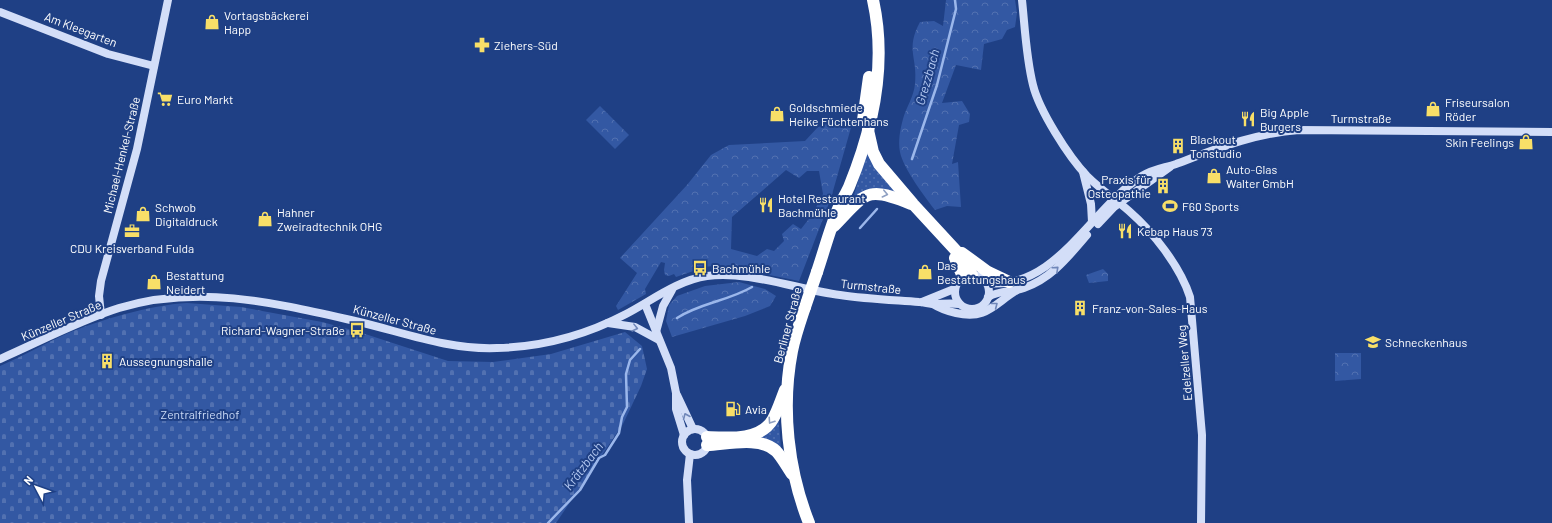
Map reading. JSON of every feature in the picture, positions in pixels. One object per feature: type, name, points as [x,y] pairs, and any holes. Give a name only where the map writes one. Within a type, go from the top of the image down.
[{"type":"highway","name":"Berliner Straße","points":[[809,523],[794,477],[788,430],[788,386],[792,350],[832,228],[865,110],[870,59],[865,0]]},
{"type":"highway","name":"Berliner Straße","points":[[838,208],[849,187],[868,130],[874,105],[878,41],[873,0]]},
{"type":"highway","points":[[868,130],[873,152],[879,164],[913,204],[961,256],[967,276]]},
{"type":"highway","points":[[832,228],[852,207],[868,195],[876,193],[886,194],[913,204]]},
{"type":"highway","points":[[949,244],[988,272],[1013,286]]},
{"type":"highway","points":[[707,441],[744,436],[762,431],[773,420],[788,386]]},
{"type":"highway","points":[[707,441],[754,443],[769,446],[777,452],[794,477]]},
{"type":"main road","name":"Michael-Henkel-Straße","points":[[100,315],[100,282],[137,148],[168,0]]},
{"type":"main road","points":[[1022,0],[1031,75],[1035,93],[1050,122],[1082,170],[1091,204],[1092,222]]},
{"type":"main road","name":"Am Kleegarten","points":[[0,12],[108,54],[154,66]]},
{"type":"main road","name":"Turmstraße","points":[[987,283],[1013,286],[1041,280],[1057,269],[1107,214],[1128,185],[1147,173],[1174,165],[1233,143],[1281,131],[1370,130],[1552,132]]},
{"type":"main road","name":"Edelzeller Weg","points":[[1082,170],[1134,216],[1176,264],[1190,296],[1202,435],[1201,523]]},
{"type":"main road","name":"Turmstraße","points":[[988,297],[1013,286],[1047,266],[1116,201]]},
{"type":"main road","name":"Künzeller Straße","points":[[0,359],[119,308],[165,298],[196,295],[222,296],[327,315],[446,345],[481,348],[511,347],[555,340],[607,323],[694,279],[718,275],[741,276],[782,284]]},
{"type":"main road","points":[[967,276],[978,276],[987,283],[988,297],[985,304],[976,309],[965,308],[959,304],[955,298],[954,289],[956,284],[967,276]]},
{"type":"main road","name":"Turmstraße","points":[[782,284],[841,296],[933,304],[959,304]]},
{"type":"main road","points":[[933,304],[941,309],[973,316],[984,313],[1013,286]]},
{"type":"main road","points":[[658,336],[663,306],[672,289]]},
{"type":"main road","points":[[922,302],[954,289]]},
{"type":"main road","points":[[645,304],[671,368],[676,393],[676,409],[684,435],[682,445],[690,454],[703,453],[707,441],[701,430],[693,429],[684,435]]},
{"type":"main road","points":[[607,323],[635,327],[658,336]]},
{"type":"main road","points":[[676,393],[693,429]]},
{"type":"main road","points":[[689,523],[687,480],[690,454]]},
{"type":"green space","points":[[946,0],[1015,0],[1017,13],[1015,27],[1007,30],[1002,39],[984,44],[981,70],[956,65],[942,103],[962,101],[970,114],[969,122],[959,125],[952,164],[958,162],[961,207],[947,206],[935,210],[905,166],[899,148],[899,140],[903,119],[915,84],[913,40],[920,22],[934,21],[943,26]]},
{"type":"green space","points":[[600,106],[629,135],[615,149],[586,120]]},
{"type":"green space","points":[[830,123],[852,124],[831,198],[799,281],[719,265],[705,267],[676,277],[674,274],[669,276],[665,275],[665,263],[661,262],[645,289],[646,294],[618,310],[616,306],[637,273],[620,258],[687,185],[711,155],[729,145],[805,141],[818,127]],"holes":[[[786,170],[799,178],[807,171],[819,171],[823,194],[812,215],[801,229],[793,224],[782,234],[784,241],[774,251],[767,249],[757,256],[731,249],[732,217]]]},
{"type":"green space","points":[[867,150],[897,193],[876,188],[866,190],[856,196],[854,195]]},
{"type":"green space","points":[[1103,269],[1108,274],[1108,281],[1089,283],[1086,275]]},
{"type":"green space","points":[[739,282],[765,289],[776,296],[770,306],[745,316],[672,337],[666,321],[669,305],[677,296],[705,286]]},
{"type":"green space","name":"Zentralfriedhof","points":[[187,303],[241,307],[322,322],[356,331],[448,361],[493,362],[551,354],[625,332],[642,346],[647,369],[641,386],[623,424],[556,523],[0,523],[0,366],[66,334],[94,324],[141,310]]},
{"type":"green space","points":[[1335,353],[1361,353],[1361,379],[1335,381]]},
{"type":"green space","points":[[777,422],[779,422],[781,448],[759,438]]},
{"type":"waterway","name":"Grezzbach","points":[[912,159],[937,85],[956,9],[955,0]]},
{"type":"waterway","name":"Krätzbach","points":[[860,228],[877,209]]},
{"type":"waterway","name":"Krätzbach","points":[[677,318],[695,309],[733,296],[752,287]]},
{"type":"waterway","name":"Krätzbach","points":[[548,523],[580,490],[599,458],[605,455],[619,433],[622,417],[627,407],[626,374],[630,360],[640,349]]},
{"type":"place","name":"Vortagsbäckerei Happ","points":[[212,22]]},
{"type":"place","name":"Ziehers-Süd","points":[[482,45]]},
{"type":"place","name":"Euro Markt","points":[[165,99]]},
{"type":"place","name":"Friseursalon Röder","points":[[1433,109]]},
{"type":"place","name":"Goldschmiede Heike Füchtenhans","points":[[777,114]]},
{"type":"place","name":"Big Apple Burgers","points":[[1248,119]]},
{"type":"place","name":"Skin Feelings","points":[[1526,142]]},
{"type":"place","name":"Blackout Tonstudio","points":[[1178,146]]},
{"type":"place","name":"Auto-Glas Walter GmbH","points":[[1214,176]]},
{"type":"place","name":"Praxis für Osteopathie","points":[[1163,186]]},
{"type":"place","name":"Hotel Restaurant Bachmühle","points":[[766,205]]},
{"type":"place","name":"F60 Sports","points":[[1170,206]]},
{"type":"place","name":"Schwob Digitaldruck","points":[[143,214]]},
{"type":"place","name":"Hahner Zweiradtechnik OHG","points":[[265,219]]},
{"type":"place","name":"CDU Kreisverband Fulda","points":[[132,231]]},
{"type":"place","name":"Kebap Haus 73","points":[[1125,231]]},
{"type":"place","name":"Bachmühle","points":[[700,268]]},
{"type":"place","name":"Das Bestattungshaus","points":[[925,272]]},
{"type":"place","name":"Bestattung Neidert","points":[[154,282]]},
{"type":"place","name":"Franz-von-Sales-Haus","points":[[1080,308]]},
{"type":"place","name":"Richard-Wagner-Straße","points":[[357,330]]},
{"type":"place","name":"Schneckenhaus","points":[[1373,342]]},
{"type":"place","name":"Aussegnungshalle","points":[[107,361]]},
{"type":"place","name":"Avia","points":[[733,409]]}]
